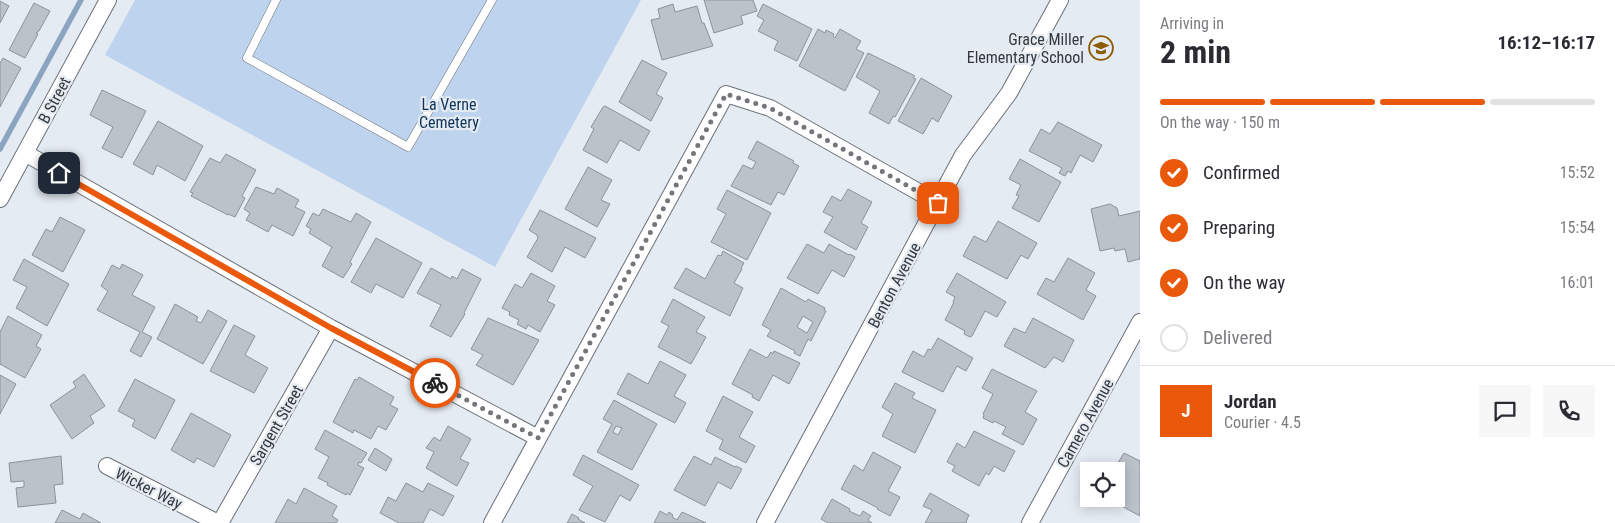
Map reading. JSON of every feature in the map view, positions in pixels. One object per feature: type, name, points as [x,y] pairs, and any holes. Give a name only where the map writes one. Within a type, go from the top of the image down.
[{"type":"street","name":"B Street","points":[[0,199],[108,0]]},
{"type":"street","name":"Benton Avenue","points":[[765,523],[963,154],[1009,93],[1060,0]]},
{"type":"street","points":[[492,523],[726,94],[770,108],[938,203]]},
{"type":"street","points":[[25,153],[331,328],[538,438]]},
{"type":"street","name":"Camero Avenue","points":[[1030,523],[1140,322]]},
{"type":"street","name":"Sargent Street","points":[[219,523],[331,328]]},
{"type":"street","name":"Wicker Way","points":[[107,466],[219,523]]},
{"type":"lane","points":[[276,0],[247,58],[408,148],[492,0]]},
{"type":"green space","name":"La Verne Cemetery","points":[[135,0],[641,0],[495,267],[105,55]]},
{"type":"building","points":[[704,0],[753,0],[757,11],[741,16],[743,24],[714,33]]},
{"type":"building","points":[[0,1],[9,6],[0,23]]},
{"type":"building","points":[[34,3],[50,11],[36,33],[38,34],[25,58],[9,50]]},
{"type":"building","points":[[673,4],[675,12],[697,6],[702,23],[704,23],[713,46],[662,60],[651,20],[660,18],[658,9]]},
{"type":"building","points":[[763,4],[812,29],[797,61],[774,50],[778,41],[758,31],[764,20],[757,16]]},
{"type":"building","points":[[818,29],[825,33],[826,30],[834,34],[835,38],[840,29],[861,41],[856,49],[864,53],[845,91],[799,66]]},
{"type":"building","points":[[868,53],[915,76],[913,78],[916,79],[895,117],[893,116],[889,124],[869,113],[880,91],[856,77]]},
{"type":"building","points":[[3,58],[21,68],[0,107],[0,63]]},
{"type":"building","points":[[642,60],[667,73],[656,94],[663,98],[651,121],[619,102]]},
{"type":"building","points":[[921,78],[952,96],[938,122],[932,118],[923,134],[898,121]]},
{"type":"building","points":[[102,90],[146,111],[122,158],[102,148],[113,127],[90,115]]},
{"type":"building","points":[[605,106],[650,131],[639,151],[620,140],[607,163],[583,150],[594,129],[591,127]]},
{"type":"building","points":[[158,121],[203,146],[185,181],[157,165],[153,175],[133,164]]},
{"type":"building","points":[[1058,122],[1102,145],[1093,162],[1080,155],[1071,173],[1068,171],[1065,176],[1059,173],[1062,168],[1029,151],[1041,129],[1050,134]]},
{"type":"building","points":[[757,141],[794,161],[793,163],[799,166],[784,195],[778,192],[771,205],[731,186],[743,165],[752,169],[756,162],[748,158]]},
{"type":"building","points":[[226,154],[256,170],[242,196],[245,198],[235,217],[191,196],[193,193],[190,192],[210,158],[220,163]]},
{"type":"building","points":[[1020,159],[1061,182],[1039,222],[1012,208],[1019,196],[1016,195],[1021,185],[1009,179]]},
{"type":"building","points":[[588,167],[612,180],[601,200],[610,204],[597,227],[565,209]]},
{"type":"building","points":[[256,187],[274,194],[277,188],[299,200],[295,207],[305,212],[293,236],[272,225],[268,232],[246,220],[250,213],[244,209]]},
{"type":"building","points":[[848,189],[872,202],[861,223],[868,227],[856,250],[824,232],[833,217],[823,212],[832,196],[841,201]]},
{"type":"building","points":[[727,190],[771,213],[747,260],[711,242],[726,214],[717,209]]},
{"type":"building","points":[[1110,204],[1117,208],[1119,216],[1140,211],[1140,259],[1128,262],[1125,249],[1115,251],[1114,248],[1100,251],[1091,209]]},
{"type":"building","points":[[323,209],[351,222],[356,213],[371,222],[350,262],[352,264],[343,278],[322,266],[332,247],[309,233],[311,229],[306,226],[313,213],[319,216]]},
{"type":"building","points":[[540,210],[596,238],[585,258],[565,247],[552,272],[527,257],[538,238],[537,235],[529,230]]},
{"type":"building","points":[[60,217],[85,230],[63,272],[32,255],[46,229],[52,232]]},
{"type":"building","points":[[998,221],[1037,243],[1028,259],[1021,255],[1007,279],[963,256],[974,236],[986,242]]},
{"type":"building","points":[[376,238],[422,263],[403,298],[376,284],[371,293],[351,282]]},
{"type":"building","points":[[807,244],[824,253],[829,244],[855,257],[844,277],[832,270],[818,294],[787,278]]},
{"type":"building","points":[[723,251],[744,263],[734,283],[743,288],[730,316],[674,288],[686,268],[705,279],[718,255],[721,256]]},
{"type":"building","points":[[1068,258],[1095,273],[1086,290],[1096,296],[1083,320],[1037,294],[1046,278],[1054,282]]},
{"type":"building","points":[[24,259],[69,284],[47,326],[16,308],[27,287],[13,280]]},
{"type":"building","points":[[122,264],[143,275],[132,295],[155,307],[142,332],[152,337],[141,357],[130,351],[140,332],[97,310],[108,291],[101,286],[112,265],[120,269]]},
{"type":"building","points":[[431,268],[451,279],[452,276],[457,279],[462,269],[481,279],[465,314],[451,337],[430,326],[441,305],[417,293]]},
{"type":"building","points":[[531,273],[555,286],[547,301],[555,305],[540,332],[528,325],[526,329],[517,324],[519,320],[509,315],[510,312],[502,308],[515,284],[522,288]]},
{"type":"building","points":[[957,273],[1006,302],[997,317],[985,311],[970,337],[964,334],[965,331],[945,320],[955,297],[946,292]]},
{"type":"building","points":[[781,288],[806,302],[808,299],[825,308],[824,310],[826,311],[811,341],[808,339],[800,356],[794,353],[795,351],[767,336],[771,330],[762,325]],"holes":[[[803,316],[813,322],[807,333],[797,327]]]},
{"type":"building","points":[[673,299],[705,317],[696,332],[706,337],[691,364],[658,347],[669,326],[661,322]]},
{"type":"building","points":[[175,304],[198,317],[196,321],[201,323],[208,310],[227,321],[203,364],[157,339]]},
{"type":"building","points":[[8,316],[42,335],[36,346],[41,349],[25,378],[0,364],[0,332]]},
{"type":"building","points":[[488,318],[539,340],[513,385],[476,365],[483,355],[471,349]]},
{"type":"building","points":[[1033,318],[1074,340],[1063,362],[1054,357],[1045,368],[1004,346],[1014,328],[1025,333]]},
{"type":"building","points":[[234,325],[255,336],[245,355],[268,368],[254,393],[210,371]]},
{"type":"building","points":[[938,338],[973,358],[966,371],[957,366],[943,392],[902,372],[913,351],[924,357],[928,349],[931,350]]},
{"type":"building","points":[[750,349],[767,358],[774,351],[800,363],[789,384],[773,375],[759,401],[752,397],[753,395],[732,384]]},
{"type":"building","points":[[660,361],[686,375],[674,396],[686,403],[675,423],[617,394],[628,373],[648,384]]},
{"type":"building","points":[[992,369],[1037,391],[1025,412],[1037,419],[1023,445],[1002,434],[1006,427],[983,418],[983,414],[993,394],[982,388]]},
{"type":"building","points":[[84,374],[105,406],[90,416],[94,423],[72,439],[50,405],[76,387],[73,382]]},
{"type":"building","points":[[0,375],[16,384],[0,414]]},
{"type":"building","points":[[359,377],[394,397],[390,405],[398,409],[386,430],[378,426],[371,439],[354,430],[353,433],[333,422],[355,379],[357,380]]},
{"type":"building","points":[[135,379],[175,400],[155,439],[132,426],[135,420],[118,411]]},
{"type":"building","points":[[895,383],[915,393],[912,398],[936,410],[915,453],[882,436],[893,414],[882,407]]},
{"type":"building","points":[[723,396],[753,412],[739,437],[755,446],[746,463],[719,449],[723,440],[706,431]]},
{"type":"building","points":[[614,400],[657,424],[632,470],[597,452],[612,424],[603,419]],"holes":[[[616,426],[622,428],[618,435],[613,432]]]},
{"type":"building","points":[[191,413],[231,435],[214,467],[197,458],[194,463],[171,450]]},
{"type":"building","points":[[448,426],[471,439],[460,459],[469,463],[457,486],[426,468],[434,452],[426,448],[434,437],[440,441]]},
{"type":"building","points":[[325,430],[367,453],[361,463],[359,462],[358,465],[364,468],[350,495],[347,493],[346,495],[327,485],[328,483],[318,478],[329,457],[315,449]]},
{"type":"building","points":[[974,431],[1015,451],[1004,472],[994,466],[989,475],[986,473],[979,486],[952,471],[955,466],[947,462],[957,443],[965,448]]},
{"type":"building","points":[[375,448],[392,459],[386,471],[368,460]]},
{"type":"building","points":[[873,452],[901,467],[888,491],[900,497],[890,516],[841,489],[854,465],[863,471]]},
{"type":"building","points":[[1124,453],[1140,461],[1140,516],[1123,507],[1125,507],[1125,462],[1118,462]]},
{"type":"building","points":[[583,455],[639,485],[630,501],[620,495],[605,522],[579,510],[593,486],[573,475]]},
{"type":"building","points":[[61,456],[63,484],[54,485],[56,503],[18,507],[16,488],[24,487],[24,481],[11,482],[9,463]]},
{"type":"building","points":[[694,456],[711,465],[715,457],[742,469],[731,489],[718,482],[705,506],[674,490]]},
{"type":"building","points":[[406,483],[423,492],[428,483],[454,496],[443,516],[430,509],[423,523],[399,523],[380,513],[388,497],[396,501]]},
{"type":"building","points":[[304,488],[337,506],[332,516],[338,520],[336,523],[275,523],[288,499],[296,504]]},
{"type":"building","points":[[930,493],[969,515],[967,523],[925,523],[932,510],[923,506]]},
{"type":"building","points":[[832,499],[860,516],[863,511],[871,516],[868,520],[872,523],[828,523],[821,519]]},
{"type":"building","points":[[62,510],[80,519],[83,513],[101,523],[55,523]]},
{"type":"building","points":[[660,511],[667,515],[669,512],[677,520],[682,512],[706,523],[654,523]]},
{"type":"building","points":[[572,514],[578,519],[585,523],[567,523]]},
{"type":"waterway","points":[[0,149],[81,0]]},
{"type":"way so far","points":[[435,383],[538,438],[726,94],[770,108],[938,203]]},
{"type":"place","name":"Grace Miller Elementary School","points":[[1101,48]]},
{"type":"route","points":[[59,173],[331,328],[435,383]]}]
